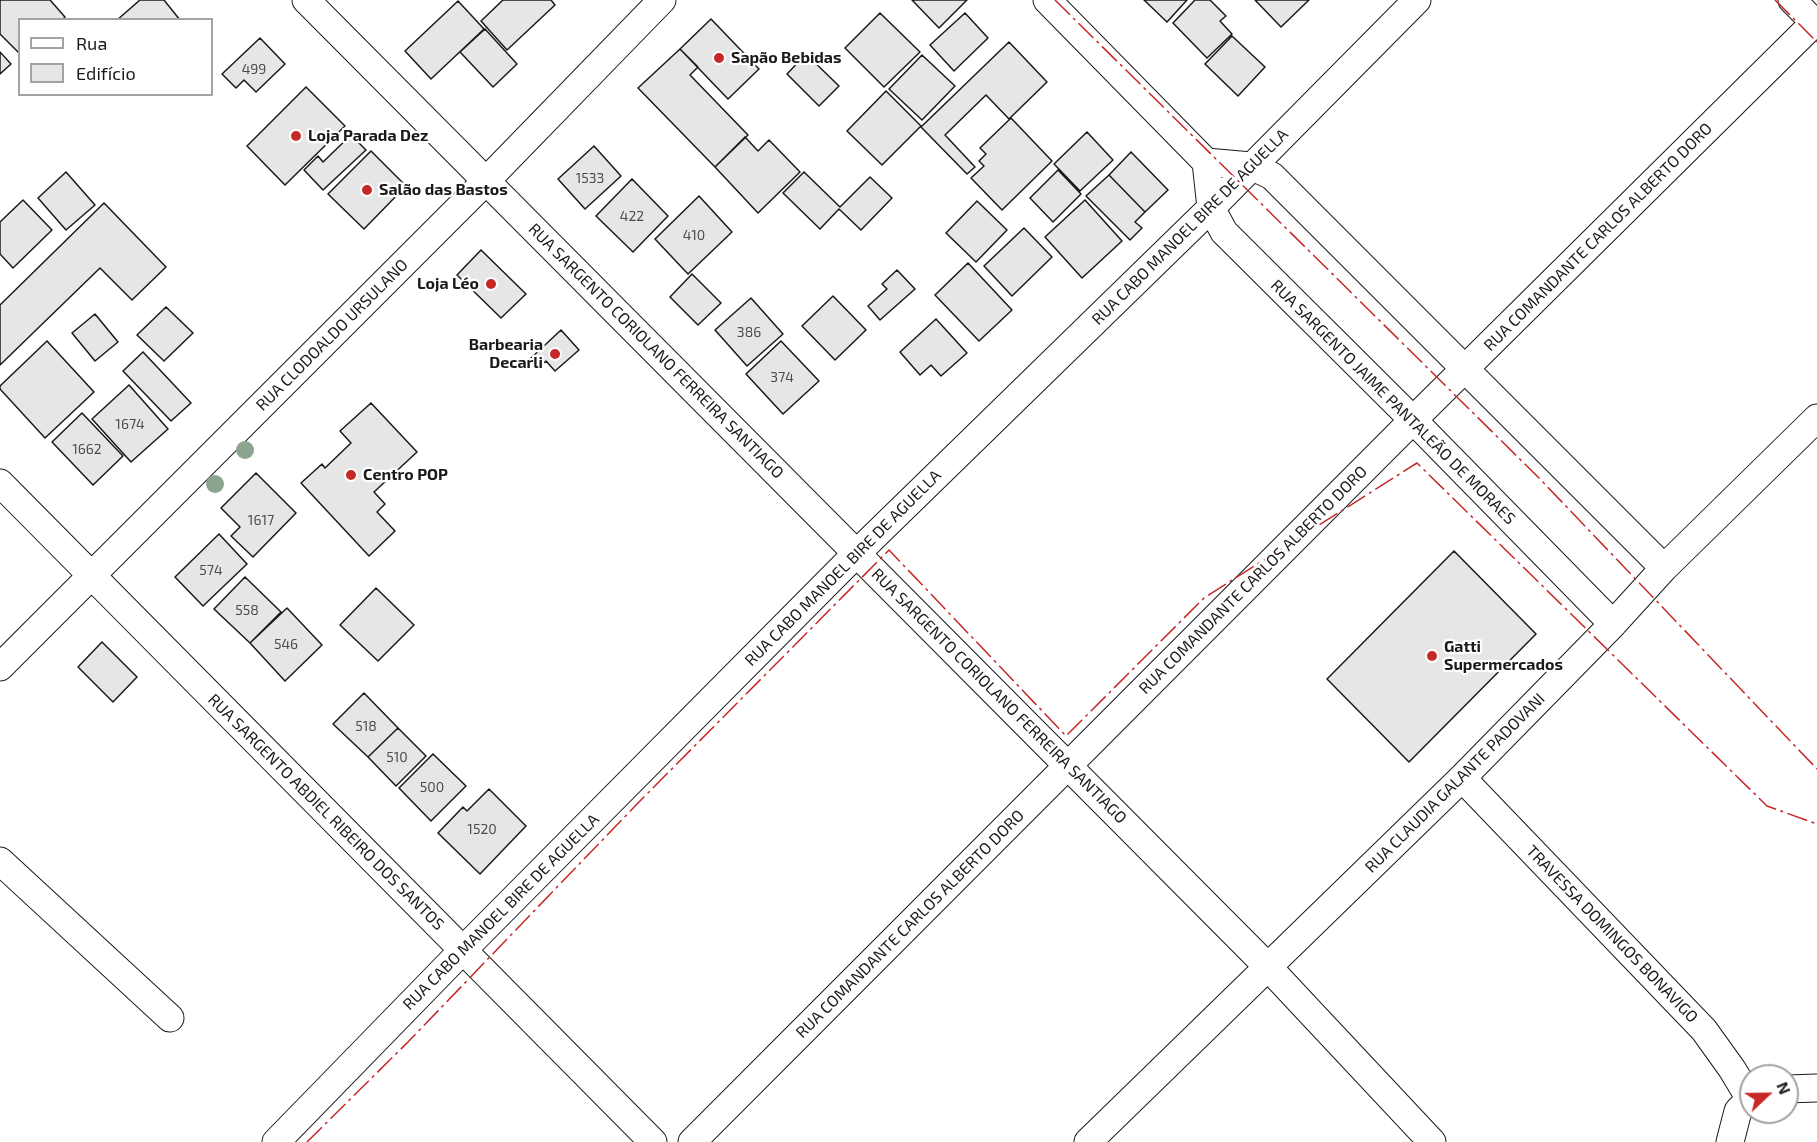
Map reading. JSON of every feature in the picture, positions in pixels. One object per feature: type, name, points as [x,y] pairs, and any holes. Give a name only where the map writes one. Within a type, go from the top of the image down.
[{"type":"street","name":"RUA SARGENTO CORIOLANO FERREIRA SANTIAGO","points":[[306,0],[1268,967],[1432,1142]]},
{"type":"street","name":"RUA CLODOALDO URSULANO","points":[[0,667],[486,181],[662,0]]},
{"type":"street","points":[[1047,0],[1206,162],[1251,166],[1272,176],[1464,370],[1665,567]]},
{"type":"street","name":"RUA CABO MANOEL BIRE DE AGUELLA","points":[[276,1142],[463,950],[857,554],[1211,208],[1417,0]]},
{"type":"street","points":[[1792,0],[1816,23]]},
{"type":"street","name":"RUA COMANDANTE CARLOS ALBERTO DORO","points":[[692,1142],[1413,420],[1816,23]]},
{"type":"street","name":"RUA SARGENTO JAIME PANTALEÃO DE MORAES","points":[[1206,162],[1211,208],[1224,232],[1613,624]]},
{"type":"street","name":"RUA CLAUDIA GALANTE PADOVANI","points":[[1088,1142],[1462,778],[1613,624],[1665,567],[1817,418]]},
{"type":"street","name":"RUA SARGENTO ABDIEL RIBEIRO DOS SANTOS","points":[[0,483],[653,1142]]},
{"type":"street","name":"TRAVESSA DOMINGOS BONAVIGO","points":[[1462,778],[1704,1030],[1739,1081]]},
{"type":"street","points":[[0,861],[170,1018]]},
{"type":"street","points":[[1799,1089],[1817,1088]]},
{"type":"street","points":[[1730,1142],[1739,1110]]},
{"type":"building","points":[[0,0],[50,0],[65,17],[18,18],[18,52],[0,34]]},
{"type":"building","points":[[140,0],[164,0],[178,18],[119,18]]},
{"type":"building","points":[[503,0],[551,0],[555,5],[507,50],[481,21]]},
{"type":"building","points":[[912,0],[967,0],[939,28]]},
{"type":"building","points":[[1144,0],[1187,0],[1167,22]]},
{"type":"building","points":[[1195,0],[1210,0],[1226,16],[1220,21],[1232,34],[1207,58],[1173,23]]},
{"type":"building","points":[[1255,0],[1309,0],[1281,27]]},
{"type":"building","points":[[458,1],[484,29],[431,79],[405,51]]},
{"type":"building","points":[[880,13],[920,52],[884,87],[845,48]]},
{"type":"building","points":[[965,13],[988,38],[954,71],[930,45]]},
{"type":"building","name":"Sapão Bebidas","points":[[711,19],[759,69],[728,99],[680,49]]},
{"type":"building","points":[[485,29],[517,64],[493,87],[460,52]]},
{"type":"building","points":[[1232,36],[1265,67],[1238,96],[1205,64]]},
{"type":"building","points":[[260,38],[285,64],[256,92],[244,80],[236,88],[222,74]]},
{"type":"building","points":[[1009,42],[1047,82],[1009,119],[986,95],[945,135],[975,167],[967,174],[921,127]]},
{"type":"building","points":[[680,49],[698,67],[690,75],[748,135],[715,167],[638,88]]},
{"type":"building","points":[[0,52],[11,64],[0,74]]},
{"type":"building","points":[[806,54],[839,86],[819,106],[787,74]]},
{"type":"building","points":[[922,55],[955,86],[922,120],[889,89]]},
{"type":"building","name":"Loja Parada Dez","points":[[306,87],[345,126],[285,185],[247,146]]},
{"type":"building","points":[[886,91],[921,126],[882,165],[847,131]]},
{"type":"building","points":[[1011,118],[1052,161],[1002,210],[971,178],[984,166],[979,161],[986,154],[980,148]]},
{"type":"building","points":[[1087,132],[1113,160],[1080,191],[1054,164]]},
{"type":"building","points":[[351,135],[366,150],[323,190],[304,170],[318,156],[323,162]]},
{"type":"building","points":[[745,137],[758,151],[769,140],[800,172],[758,213],[715,167]]},
{"type":"building","points":[[594,146],[621,176],[585,209],[558,179]]},
{"type":"building","name":"Salão das Bastos","points":[[371,151],[406,186],[364,229],[328,194]]},
{"type":"building","points":[[1131,152],[1168,190],[1145,212],[1109,175]]},
{"type":"building","points":[[1058,170],[1081,194],[1053,222],[1030,198]]},
{"type":"building","points":[[66,172],[95,205],[66,230],[38,198]]},
{"type":"building","points":[[804,172],[840,207],[870,177],[892,198],[861,230],[839,209],[820,229],[783,193]]},
{"type":"building","points":[[1109,175],[1145,212],[1135,222],[1142,228],[1130,240],[1086,196]]},
{"type":"building","points":[[632,179],[668,216],[633,252],[596,216]]},
{"type":"building","points":[[699,196],[732,232],[688,274],[655,239]]},
{"type":"building","points":[[23,200],[52,230],[13,268],[0,254],[0,222]]},
{"type":"building","points":[[1085,200],[1122,241],[1082,278],[1045,237]]},
{"type":"building","points":[[977,201],[1007,230],[976,262],[946,233]]},
{"type":"building","points":[[104,203],[166,267],[132,300],[100,268],[0,365],[0,305]]},
{"type":"building","points":[[1024,228],[1052,257],[1012,296],[984,266]]},
{"type":"building","name":"Loja Léo","points":[[481,250],[526,294],[501,318],[457,275]]},
{"type":"building","points":[[968,263],[1012,310],[979,341],[935,295]]},
{"type":"building","points":[[897,270],[915,289],[880,320],[868,306],[887,289],[882,284]]},
{"type":"building","points":[[692,274],[721,303],[698,325],[670,297]]},
{"type":"building","points":[[833,296],[866,330],[835,360],[802,326]]},
{"type":"building","points":[[751,298],[783,334],[747,366],[715,330]]},
{"type":"building","points":[[166,307],[193,333],[164,361],[137,335]]},
{"type":"building","points":[[95,314],[118,342],[95,361],[72,333]]},
{"type":"building","points":[[936,319],[967,353],[941,376],[931,365],[920,375],[900,352]]},
{"type":"building","name":"Barbearia Decarli","points":[[561,330],[579,350],[555,371],[546,361],[539,367],[531,358]]},
{"type":"building","points":[[47,341],[94,392],[45,438],[0,389],[0,386]]},
{"type":"building","points":[[781,341],[819,381],[783,414],[746,374]]},
{"type":"building","points":[[143,352],[191,403],[171,421],[123,371]]},
{"type":"building","points":[[129,385],[168,429],[131,462],[92,419]]},
{"type":"building","name":"Centro POP","points":[[371,403],[417,452],[374,492],[385,504],[377,512],[395,531],[369,556],[301,483],[322,464],[325,468],[351,443],[340,431]]},
{"type":"building","points":[[82,413],[123,456],[93,485],[52,442]]},
{"type":"building","points":[[256,473],[296,513],[253,557],[231,536],[240,527],[221,508]]},
{"type":"building","points":[[219,534],[247,564],[203,606],[175,577]]},
{"type":"building","name":"Gatti Supermercados","points":[[1454,551],[1536,634],[1409,762],[1327,679]]},
{"type":"building","points":[[245,577],[281,612],[250,643],[214,609]]},
{"type":"building","points":[[376,588],[414,625],[378,661],[340,625]]},
{"type":"building","points":[[287,608],[322,645],[285,681],[250,643]]},
{"type":"building","points":[[102,642],[137,677],[113,702],[78,667]]},
{"type":"building","points":[[364,693],[398,728],[368,757],[333,724]]},
{"type":"building","points":[[398,728],[426,756],[396,786],[368,757]]},
{"type":"building","points":[[433,754],[466,786],[431,821],[399,788]]},
{"type":"building","points":[[489,789],[526,826],[480,874],[438,833],[463,807],[467,811]]},
{"type":"power","points":[[1055,0],[1540,479],[1817,769]]},
{"type":"power","points":[[1775,0],[1817,42]]},
{"type":"power","points":[[307,1142],[408,1042],[638,803],[889,550],[1066,736],[1204,598],[1417,463],[1767,806],[1817,824]]},
{"type":"place","name":"Sapão Bebidas","points":[[719,58]]},
{"type":"place","name":"Loja Parada Dez","points":[[296,136]]},
{"type":"place","name":"Salão das Bastos","points":[[367,190]]},
{"type":"place","name":"Loja Léo","points":[[491,284]]},
{"type":"place","name":"Barbearia Decarli","points":[[555,354]]},
{"type":"place","name":"Centro POP","points":[[351,475]]},
{"type":"place","name":"Gatti Supermercados","points":[[1432,656]]}]
